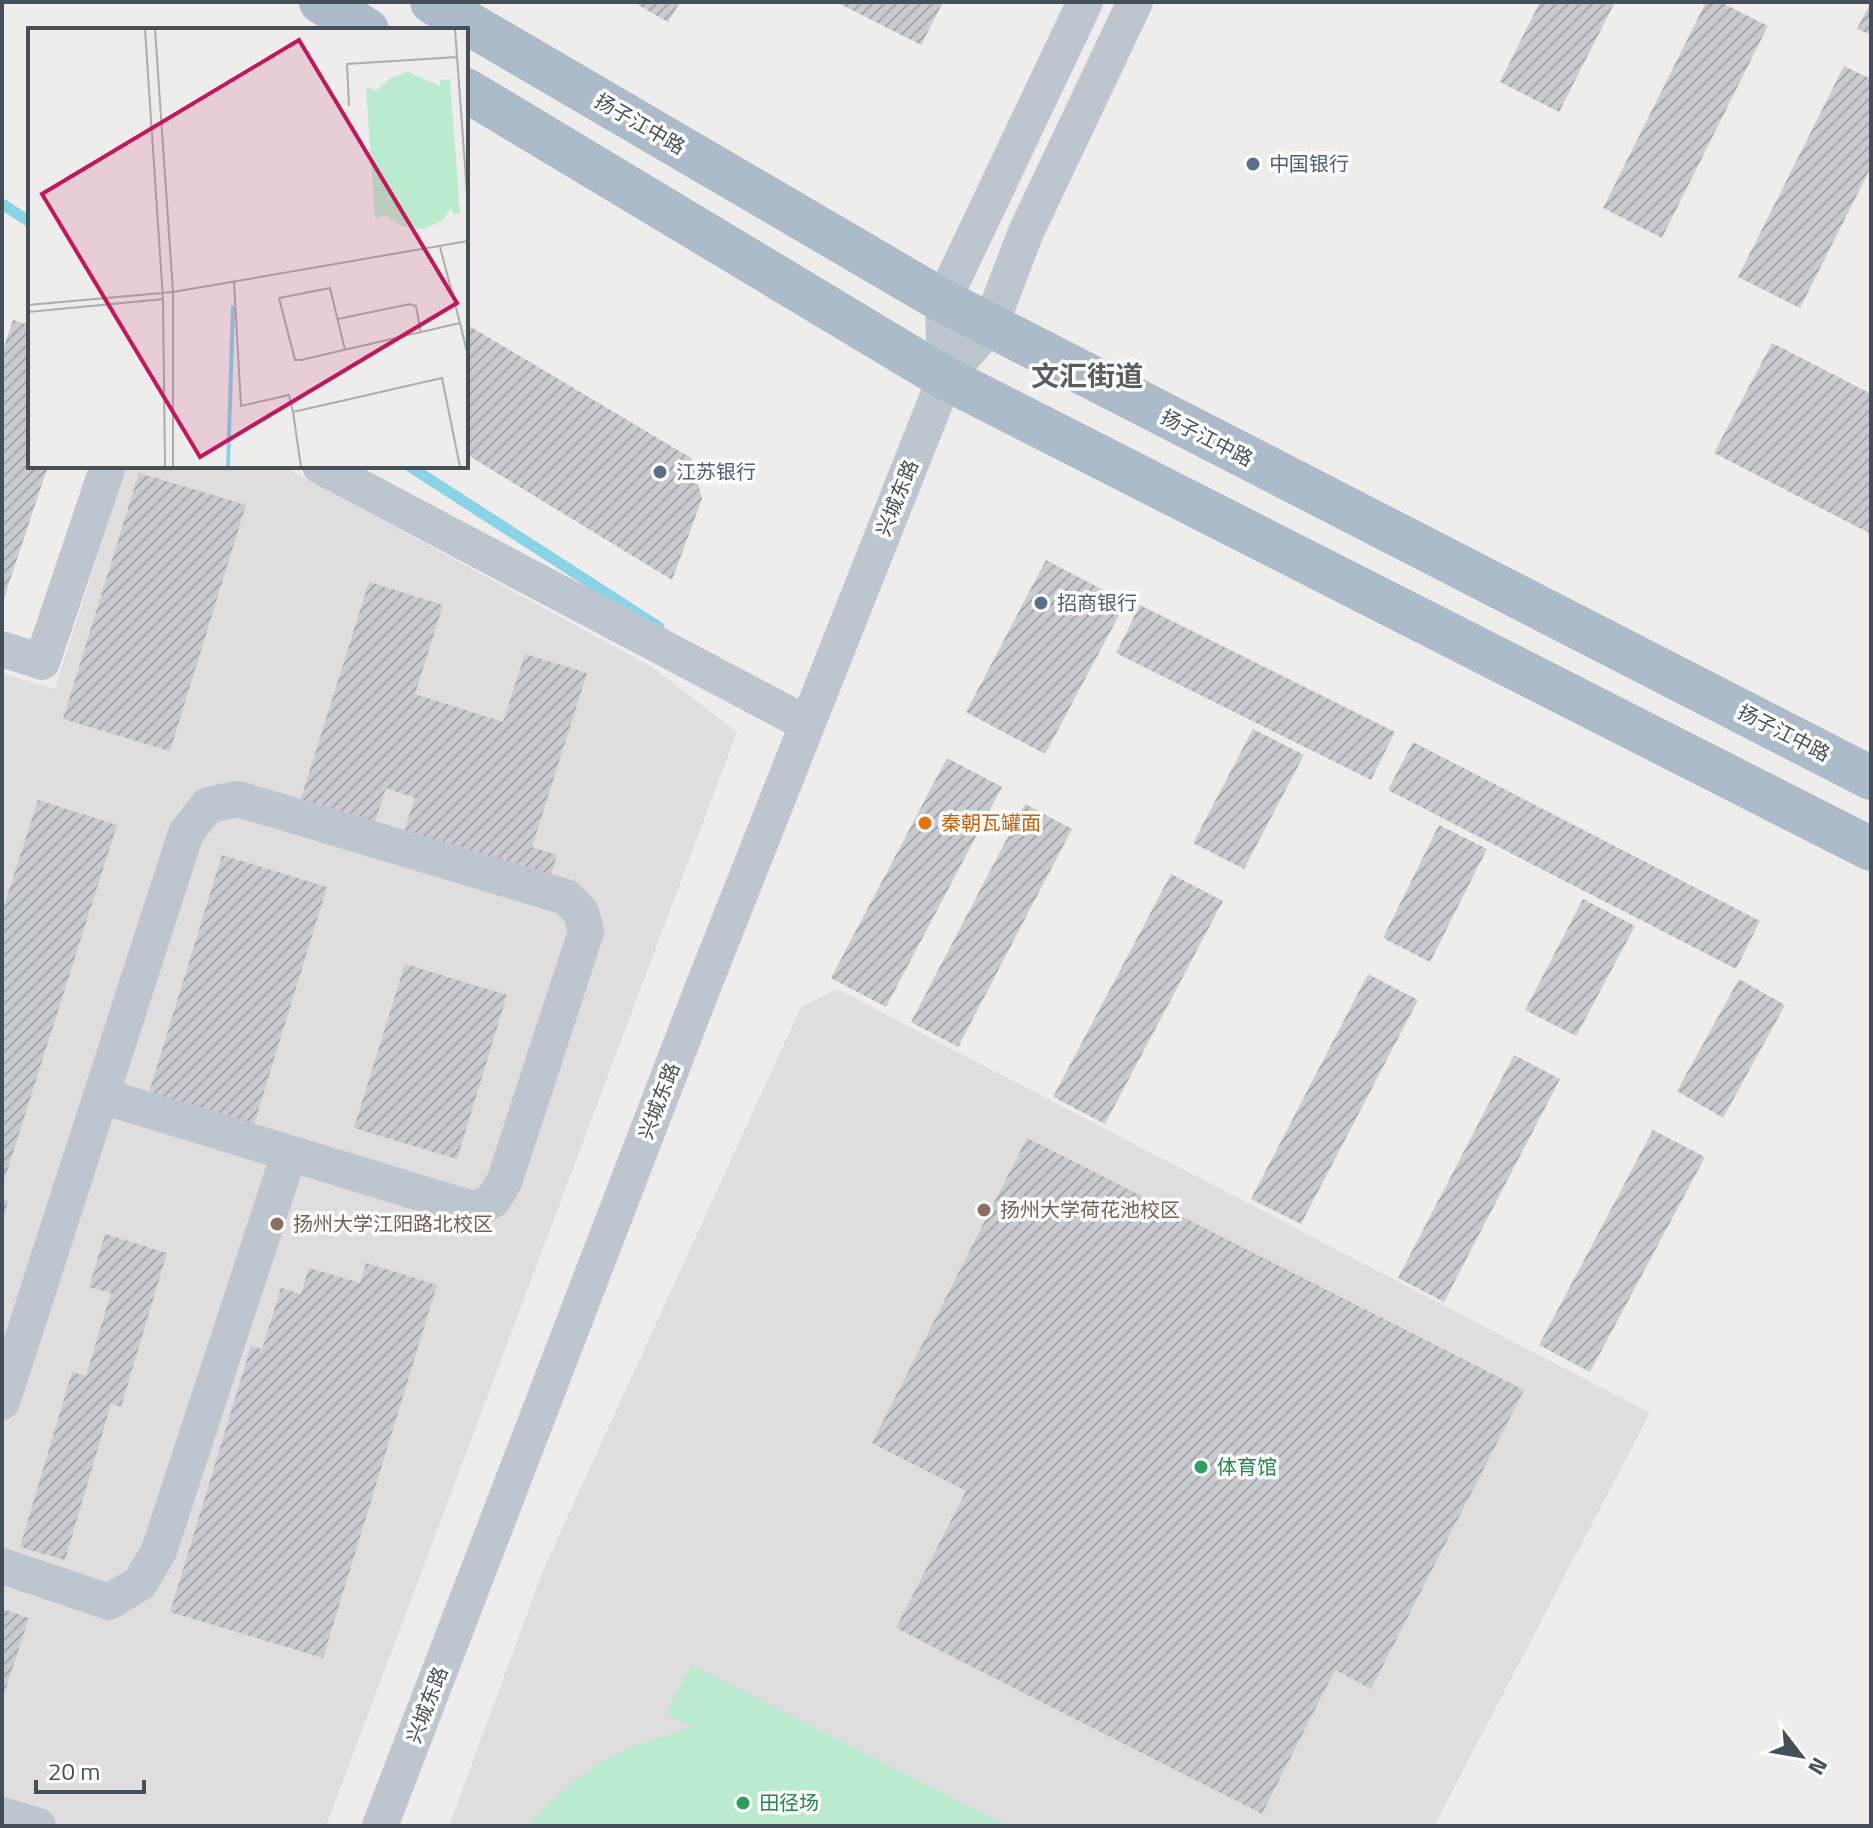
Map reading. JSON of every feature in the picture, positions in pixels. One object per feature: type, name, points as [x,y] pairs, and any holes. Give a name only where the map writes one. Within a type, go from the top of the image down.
[{"type":"main road","points":[[321,2],[364,28]]},
{"type":"main road","name":"扬子江中路","points":[[432,2],[943,301],[1871,778]]},
{"type":"main road","points":[[468,91],[945,378],[1871,849]]},
{"type":"street","name":"兴城东路","points":[[945,378],[943,301],[1085,2]]},
{"type":"street","name":"兴城东路","points":[[380,1826],[691,1017],[945,378],[990,326],[1026,232],[1135,2]]},
{"type":"street","points":[[2,649],[42,662],[107,468]]},
{"type":"street","points":[[324,468],[807,724]]},
{"type":"street","points":[[2,1402],[186,833],[208,805],[238,799],[566,897],[581,912],[586,932],[504,1182],[493,1200],[476,1210],[102,1096]]},
{"type":"street","points":[[2,1566],[109,1602],[140,1583],[159,1551],[289,1154]]},
{"type":"street","points":[[2,1815],[38,1826]]},
{"type":"shaded area","name":"扬州大学江阳路北校区","points":[[125,468],[287,468],[652,667],[737,732],[326,1826],[2,1826],[2,673],[55,689]]},
{"type":"shaded area","name":"扬州大学荷花池校区","points":[[837,989],[1650,1413],[1434,1826],[449,1826],[544,1568],[801,1007]]},
{"type":"green space","points":[[692,1665],[1007,1826],[526,1826],[593,1767],[637,1746],[693,1727],[666,1714]]},
{"type":"building","points":[[633,2],[680,2],[668,22]]},
{"type":"building","points":[[836,2],[943,2],[921,45]]},
{"type":"building","points":[[1540,2],[1615,2],[1559,112],[1500,82]]},
{"type":"building","points":[[1706,2],[1720,2],[1768,26],[1662,238],[1603,208]]},
{"type":"building","points":[[1871,2],[1871,35],[1857,29]]},
{"type":"building","points":[[1844,66],[1871,79],[1871,167],[1800,308],[1738,277]]},
{"type":"building","points":[[13,320],[28,324],[28,468],[47,468],[3,601],[2,353]]},
{"type":"building","points":[[468,325],[691,458],[702,499],[672,580],[468,455]]},
{"type":"building","points":[[1772,343],[1871,394],[1871,534],[1714,453]]},
{"type":"building","points":[[139,473],[246,505],[170,751],[63,719]]},
{"type":"building","points":[[1046,560],[1126,602],[1045,754],[966,712]]},
{"type":"building","points":[[369,582],[443,605],[415,694],[503,722],[525,654],[587,673],[532,847],[557,855],[550,877],[404,831],[415,798],[386,788],[371,834],[297,811]]},
{"type":"building","points":[[1140,605],[1395,732],[1371,780],[1116,653]]},
{"type":"building","points":[[1253,729],[1304,755],[1244,869],[1193,843]]},
{"type":"building","points":[[1413,742],[1760,921],[1736,969],[1388,790]]},
{"type":"building","points":[[947,758],[1002,787],[886,1007],[831,978]]},
{"type":"building","points":[[38,800],[117,825],[3,1184],[2,912]]},
{"type":"building","points":[[1025,804],[1072,829],[958,1047],[911,1022]]},
{"type":"building","points":[[1439,825],[1487,849],[1430,962],[1383,938]]},
{"type":"building","points":[[222,855],[327,887],[251,1134],[146,1102]]},
{"type":"building","points":[[1171,874],[1223,901],[1105,1124],[1053,1097]]},
{"type":"building","points":[[1583,899],[1635,926],[1576,1036],[1525,1010]]},
{"type":"building","points":[[405,964],[507,995],[457,1159],[354,1128]]},
{"type":"building","points":[[1368,974],[1418,1000],[1301,1224],[1251,1199]]},
{"type":"building","points":[[1739,979],[1785,1005],[1723,1118],[1677,1091]]},
{"type":"building","points":[[1514,1055],[1560,1079],[1444,1302],[1398,1278]]},
{"type":"building","points":[[1653,1130],[1705,1157],[1590,1372],[1539,1345]]},
{"type":"building","name":"体育馆","points":[[1027,1138],[1524,1390],[1371,1689],[1335,1670],[1262,1814],[896,1628],[966,1491],[872,1443]]},
{"type":"building","points":[[2,1199],[8,1201],[3,1219],[2,1218]]},
{"type":"building","points":[[105,1234],[167,1253],[121,1407],[111,1404],[65,1560],[20,1547],[72,1372],[86,1376],[111,1293],[89,1287]]},
{"type":"building","points":[[366,1263],[437,1285],[323,1658],[170,1612],[251,1346],[262,1349],[281,1288],[301,1294],[309,1268],[360,1283]]},
{"type":"building","points":[[2,1609],[29,1618],[3,1697],[2,1697]]},
{"type":"waterway","points":[[2,204],[28,221]]},
{"type":"waterway","points":[[412,468],[659,627]]},
{"type":"place","name":"中国银行","points":[[1253,164]]},
{"type":"place","name":"江苏银行","points":[[660,472]]},
{"type":"place","name":"招商银行","points":[[1041,603]]},
{"type":"place","name":"秦朝瓦罐面","points":[[925,823]]},
{"type":"place","name":"扬州大学荷花池校区","points":[[984,1210]]},
{"type":"place","name":"扬州大学江阳路北校区","points":[[277,1224]]},
{"type":"place","name":"体育馆","points":[[1201,1467]]},
{"type":"place","name":"田径场","points":[[743,1803]]},
{"type":"district","name":"文汇街道","points":[[1087,376]]}]
